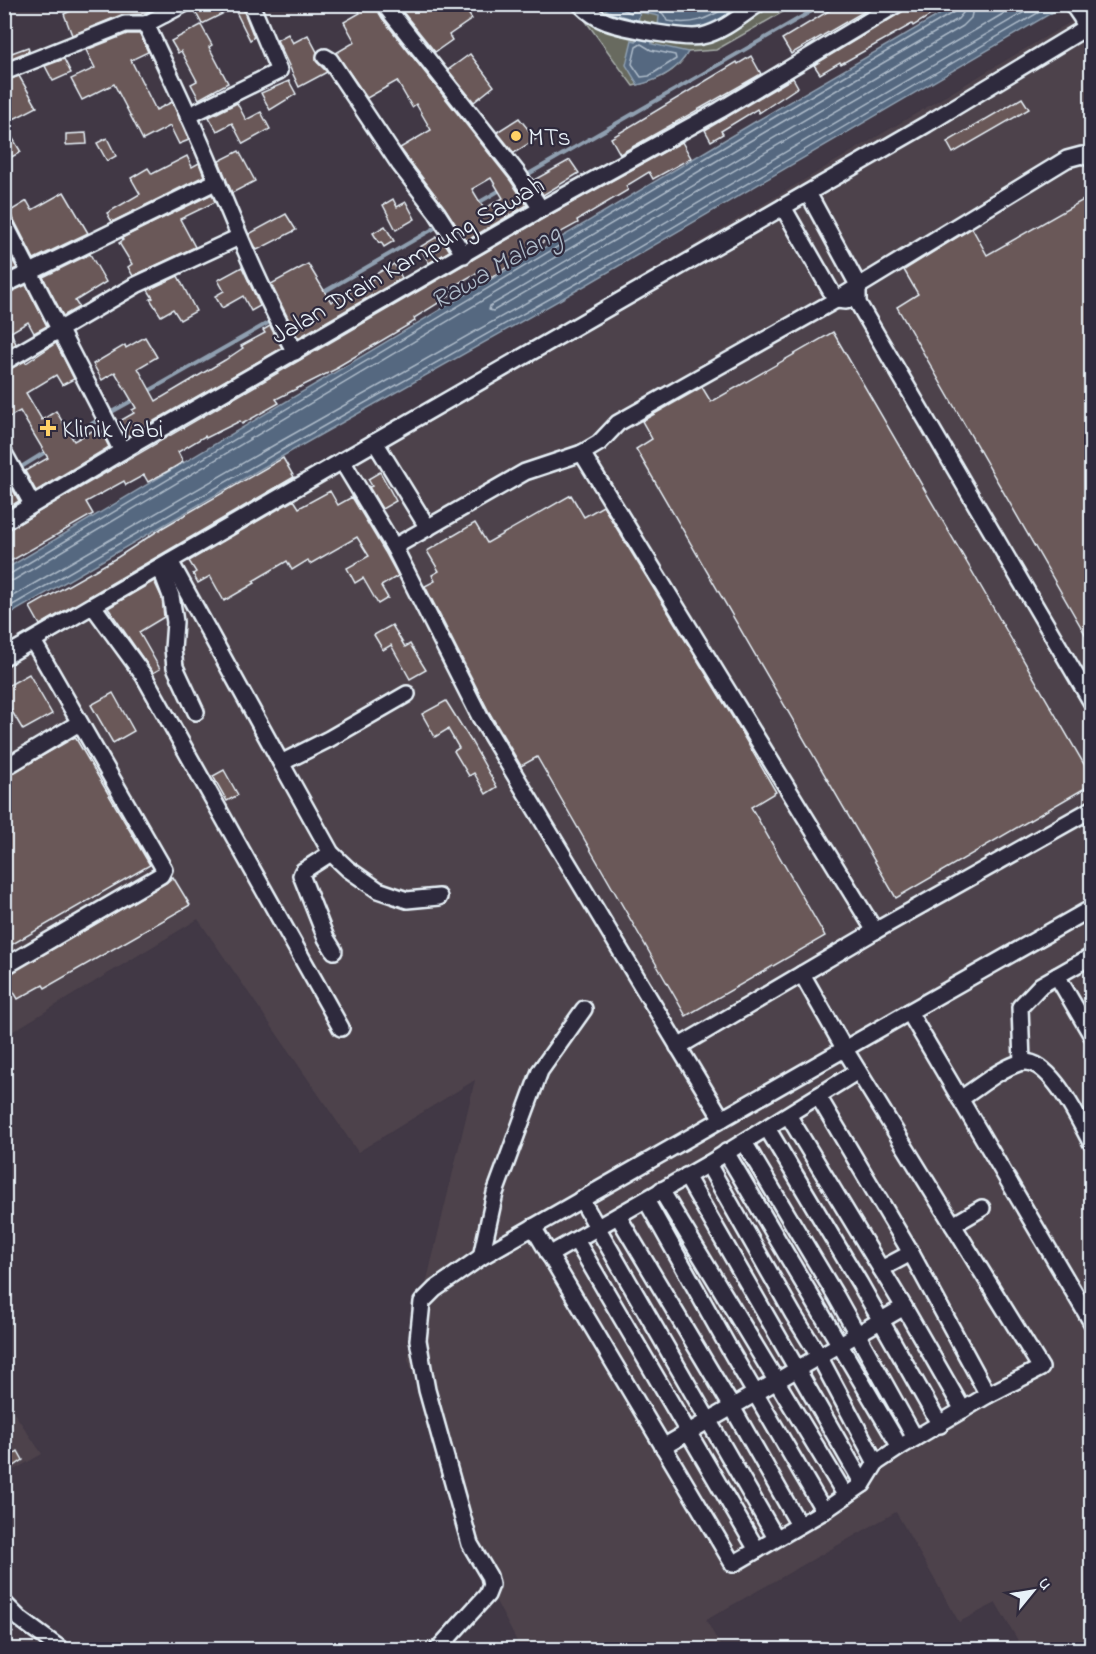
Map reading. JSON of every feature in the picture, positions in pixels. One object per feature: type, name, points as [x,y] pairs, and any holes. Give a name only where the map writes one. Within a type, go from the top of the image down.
[{"type":"street","points":[[4,72],[125,24],[146,24],[163,9],[184,4]]},
{"type":"street","points":[[188,116],[279,71],[251,4]]},
{"type":"street","points":[[384,4],[518,174],[540,209]]},
{"type":"street","points":[[580,4],[589,13],[607,22],[687,38],[704,36],[719,30],[758,4]]},
{"type":"street","name":"Jalan Drain Kampung Sawah","points":[[4,522],[122,451],[540,209],[720,110],[897,4]]},
{"type":"street","points":[[4,657],[808,193],[1084,23]]},
{"type":"street","points":[[146,24],[217,181],[239,237],[271,307],[295,352]]},
{"type":"street","points":[[325,57],[330,60],[464,255]]},
{"type":"street","points":[[394,547],[525,472],[582,453],[599,443],[618,423],[836,300],[1067,159],[1082,155],[1092,159]]},
{"type":"street","points":[[4,285],[217,181]]},
{"type":"street","points":[[808,193],[858,285],[858,303],[1092,704]]},
{"type":"street","points":[[783,207],[836,300]]},
{"type":"street","points":[[4,222],[122,451]]},
{"type":"street","points":[[4,362],[136,285],[239,237]]},
{"type":"street","points":[[836,300],[858,303]]},
{"type":"street","points":[[375,442],[428,528]]},
{"type":"street","points":[[582,453],[875,931]]},
{"type":"street","points":[[342,460],[394,547],[480,717],[722,1119]]},
{"type":"street","points":[[10,464],[32,504]]},
{"type":"street","points":[[165,564],[175,622],[173,649],[175,667],[196,712]]},
{"type":"street","points":[[165,564],[331,853],[348,869],[378,890],[407,900],[439,897]]},
{"type":"street","points":[[93,606],[144,676],[341,1028]]},
{"type":"street","points":[[4,968],[161,875],[164,869],[33,641]]},
{"type":"street","points":[[281,763],[329,739],[407,694]]},
{"type":"street","points":[[4,768],[79,723]]},
{"type":"street","points":[[678,1047],[875,931],[1092,809]]},
{"type":"street","points":[[331,853],[303,871],[302,875],[326,938],[334,951]]},
{"type":"street","points":[[438,1650],[487,1595],[491,1585],[489,1576],[470,1544],[427,1390],[418,1340],[422,1302],[435,1288],[532,1227],[1092,908]]},
{"type":"street","points":[[1022,1062],[1020,1007],[1041,985],[1092,956]]},
{"type":"street","points":[[532,1227],[733,1564],[846,1496],[863,1484],[876,1463],[900,1447],[988,1395],[1041,1368],[844,1048],[802,974]]},
{"type":"street","points":[[1057,976],[1092,1036]]},
{"type":"street","points":[[481,1257],[495,1193],[540,1071],[584,1009]]},
{"type":"street","points":[[909,1012],[1092,1323]]},
{"type":"street","points":[[960,1098],[1022,1062],[1040,1066],[1056,1083],[1092,1144]]},
{"type":"street","points":[[549,1255],[708,1164],[858,1071]]},
{"type":"street","points":[[818,1096],[911,1253],[988,1395]]},
{"type":"street","points":[[788,1115],[904,1307],[963,1410]]},
{"type":"street","points":[[767,1128],[882,1321],[940,1425]]},
{"type":"street","points":[[744,1142],[915,1438]]},
{"type":"street","points":[[726,1152],[838,1346],[900,1447]]},
{"type":"street","points":[[708,1164],[819,1356],[876,1463]]},
{"type":"street","points":[[686,1176],[863,1484]]},
{"type":"street","points":[[662,1190],[846,1496]]},
{"type":"street","points":[[581,1199],[776,1538]]},
{"type":"street","points":[[646,1200],[824,1511]]},
{"type":"street","points":[[953,1225],[982,1208]]},
{"type":"street","points":[[618,1216],[732,1407],[799,1525]]},
{"type":"street","points":[[576,1240],[757,1550]]},
{"type":"street","points":[[881,1269],[911,1253]]},
{"type":"street","points":[[663,1447],[904,1307]]},
{"type":"street","points":[[4,1603],[20,1619],[63,1650]]},
{"type":"path","points":[[4,1649],[20,1619]]},
{"type":"shaded area","points":[[574,5],[795,5],[716,50],[688,52],[672,71],[649,82],[633,86]]},
{"type":"shaded area","points":[[1091,10],[1091,1649],[1023,1649],[996,1603],[959,1622],[896,1512],[706,1620],[722,1649],[521,1649],[487,1584],[408,1359],[475,1080],[358,1152],[198,919],[5,1036],[5,653]]},
{"type":"shaded area","points":[[4,1398],[42,1454],[5,1475],[4,1475]]},
{"type":"water","points":[[598,5],[745,5],[712,23],[685,29],[658,27],[659,16],[640,12],[638,21],[612,13]]},
{"type":"water","points":[[956,5],[1065,5],[586,285],[288,453],[5,617],[4,570],[753,123]]},
{"type":"water","points":[[636,37],[652,41],[652,44],[688,52],[679,64],[667,73],[638,85],[626,65],[632,40],[636,41]]},
{"type":"building","points":[[86,4],[152,4],[153,9],[144,14],[121,15],[72,35],[64,14]]},
{"type":"building","points":[[209,4],[241,4],[254,37],[250,40],[234,8],[202,24],[195,11]]},
{"type":"building","points":[[356,4],[374,4],[382,18],[510,180],[527,205],[466,241],[445,208],[400,148],[431,130],[416,104],[412,107],[397,81],[367,98],[336,53],[355,42],[344,22],[360,13]],"holes":[[[491,178],[503,198],[484,209],[472,189]]]},
{"type":"building","points":[[427,4],[432,12],[442,4],[462,4],[472,19],[449,35],[452,40],[435,52],[398,6]]},
{"type":"building","points":[[840,4],[877,4],[791,54],[782,39]]},
{"type":"building","points":[[907,4],[949,4],[913,26],[912,24],[820,74],[814,65],[902,12]]},
{"type":"building","points":[[201,25],[212,45],[209,47],[228,83],[199,99],[191,84],[197,81],[181,51],[178,53],[171,41]]},
{"type":"building","points":[[127,34],[140,34],[148,52],[131,60],[156,110],[172,102],[189,140],[179,144],[170,126],[143,140],[114,84],[82,100],[71,79],[95,68],[86,50]]},
{"type":"building","points":[[288,34],[293,43],[308,35],[317,52],[316,61],[327,72],[299,87],[277,40]]},
{"type":"building","points":[[28,47],[29,51],[4,61],[4,52],[6,55]]},
{"type":"building","points":[[470,54],[494,86],[474,102],[448,70]]},
{"type":"building","points":[[751,56],[761,74],[620,154],[611,138],[737,62],[738,64]]},
{"type":"building","points":[[64,59],[71,73],[53,81],[45,66]]},
{"type":"building","points":[[19,76],[37,107],[4,124],[4,81]]},
{"type":"building","points":[[793,78],[798,87],[759,113],[757,109],[721,131],[723,134],[711,141],[705,130]]},
{"type":"building","points":[[289,81],[296,94],[270,110],[261,93]]},
{"type":"building","points":[[1022,98],[1029,109],[953,153],[947,142]]},
{"type":"building","points":[[237,103],[246,120],[261,112],[270,129],[243,144],[232,123],[217,131],[209,117]]},
{"type":"building","name":"MTs","points":[[519,118],[536,139],[514,153],[497,132]]},
{"type":"building","points":[[4,124],[21,152],[4,161]]},
{"type":"building","points":[[86,133],[87,144],[66,145],[66,134]]},
{"type":"building","points":[[107,138],[116,156],[107,161],[97,143]]},
{"type":"building","points":[[682,142],[691,158],[653,179],[649,172],[626,186],[628,190],[577,220],[578,223],[521,254],[522,257],[491,278],[485,268],[450,288],[453,294],[414,318],[415,321],[338,368],[276,399],[279,403],[242,424],[240,421],[206,438],[205,436],[178,452],[183,462],[168,471],[148,482],[144,475],[126,485],[124,481],[86,502],[93,514],[4,565],[4,532],[546,217]]},
{"type":"building","points":[[239,151],[255,181],[232,193],[219,161]]},
{"type":"building","points":[[187,156],[192,167],[199,163],[204,176],[112,222],[107,213],[140,194],[131,178],[148,168],[152,174]]},
{"type":"building","points":[[570,160],[579,173],[543,195],[534,180]]},
{"type":"building","points":[[64,192],[88,233],[34,259],[13,218],[7,213],[27,201],[32,210]]},
{"type":"building","points":[[212,194],[215,202],[180,219],[195,247],[133,276],[128,267],[132,264],[119,243],[123,240],[122,238]]},
{"type":"building","points":[[1092,195],[1092,646],[897,307],[918,294],[904,270],[972,228],[987,255]]},
{"type":"building","points":[[393,199],[397,207],[406,202],[415,219],[396,230],[383,205]]},
{"type":"building","points":[[286,214],[296,230],[257,250],[249,234]]},
{"type":"building","points":[[385,226],[394,241],[384,247],[373,233]]},
{"type":"building","points":[[440,235],[450,251],[429,263],[420,247]]},
{"type":"building","points":[[4,246],[17,268],[4,274]]},
{"type":"building","points":[[90,254],[106,282],[75,301],[79,307],[63,316],[43,277]]},
{"type":"building","points":[[308,264],[331,302],[376,277],[374,275],[394,264],[402,278],[298,338],[271,284]]},
{"type":"building","points":[[242,267],[260,306],[251,311],[243,296],[222,308],[215,296],[224,291],[218,280]]},
{"type":"building","points":[[178,276],[196,311],[180,320],[173,309],[161,316],[150,299],[153,298],[148,290]]},
{"type":"building","points":[[26,285],[47,326],[34,333],[28,322],[11,332],[16,344],[4,350],[4,295]]},
{"type":"building","points":[[270,326],[282,348],[126,437],[118,422],[134,413],[132,410],[136,408],[115,372],[102,380],[93,364],[125,345],[126,348],[145,337],[157,357],[138,368],[156,401],[225,360],[243,348],[241,346],[265,333],[263,330]]},
{"type":"building","points":[[833,332],[1092,778],[1092,784],[896,898],[636,449],[652,439],[642,421],[702,387],[711,402]]},
{"type":"building","points":[[56,343],[74,379],[62,385],[56,375],[26,393],[42,420],[56,411],[74,441],[99,427],[109,447],[36,491],[25,471],[48,458],[20,411],[4,420],[4,372],[25,361],[26,363]]},
{"type":"building","points":[[283,458],[294,477],[40,625],[30,607]]},
{"type":"building","points":[[380,472],[396,501],[382,509],[369,487],[372,486],[368,479]]},
{"type":"building","points":[[4,474],[19,501],[4,510]]},
{"type":"building","points":[[330,491],[338,505],[352,497],[385,552],[398,576],[381,586],[388,598],[378,604],[363,578],[355,583],[347,568],[369,556],[357,537],[310,564],[308,560],[292,570],[287,561],[224,601],[210,576],[198,583],[193,574],[196,572],[189,561],[294,500],[299,508]]},
{"type":"building","points":[[571,495],[584,517],[603,506],[776,792],[751,807],[825,936],[686,1016],[537,757],[521,766],[489,712],[425,586],[435,581],[432,575],[439,571],[427,551],[475,523],[487,543]]},
{"type":"building","points":[[154,581],[162,598],[164,617],[139,632],[160,669],[153,673],[108,608]]},
{"type":"building","points":[[392,625],[405,647],[410,644],[426,670],[410,679],[391,645],[383,650],[374,635]]},
{"type":"building","points":[[29,674],[52,714],[23,730],[4,698],[4,688]]},
{"type":"building","points":[[113,693],[134,731],[113,743],[91,705]]},
{"type":"building","points":[[446,701],[497,787],[486,794],[474,773],[469,776],[454,751],[459,748],[448,729],[435,737],[422,714]]},
{"type":"building","points":[[75,737],[150,865],[4,949],[4,778]]},
{"type":"building","points":[[224,770],[238,795],[227,801],[213,776]]},
{"type":"building","points":[[173,877],[190,905],[45,988],[43,985],[18,999],[12,989],[4,993],[4,977]]},
{"type":"building","points":[[18,1451],[23,1460],[4,1473],[4,1460]]},
{"type":"waterway","points":[[525,176],[824,4]]},
{"type":"waterway","points":[[478,203],[502,189]]},
{"type":"waterway","points":[[322,293],[440,225]]},
{"type":"waterway","points":[[147,392],[273,320]]},
{"type":"waterway","points":[[108,414],[135,399]]},
{"type":"waterway","points":[[69,438],[101,418]]},
{"type":"waterway","points":[[18,469],[47,451]]},
{"type":"place","name":"MTs","points":[[516,136]]},
{"type":"place","name":"Klinik Yabi","points":[[48,428]]},
{"type":"water label","name":"Rawa Malang","points":[[495,266]]}]
